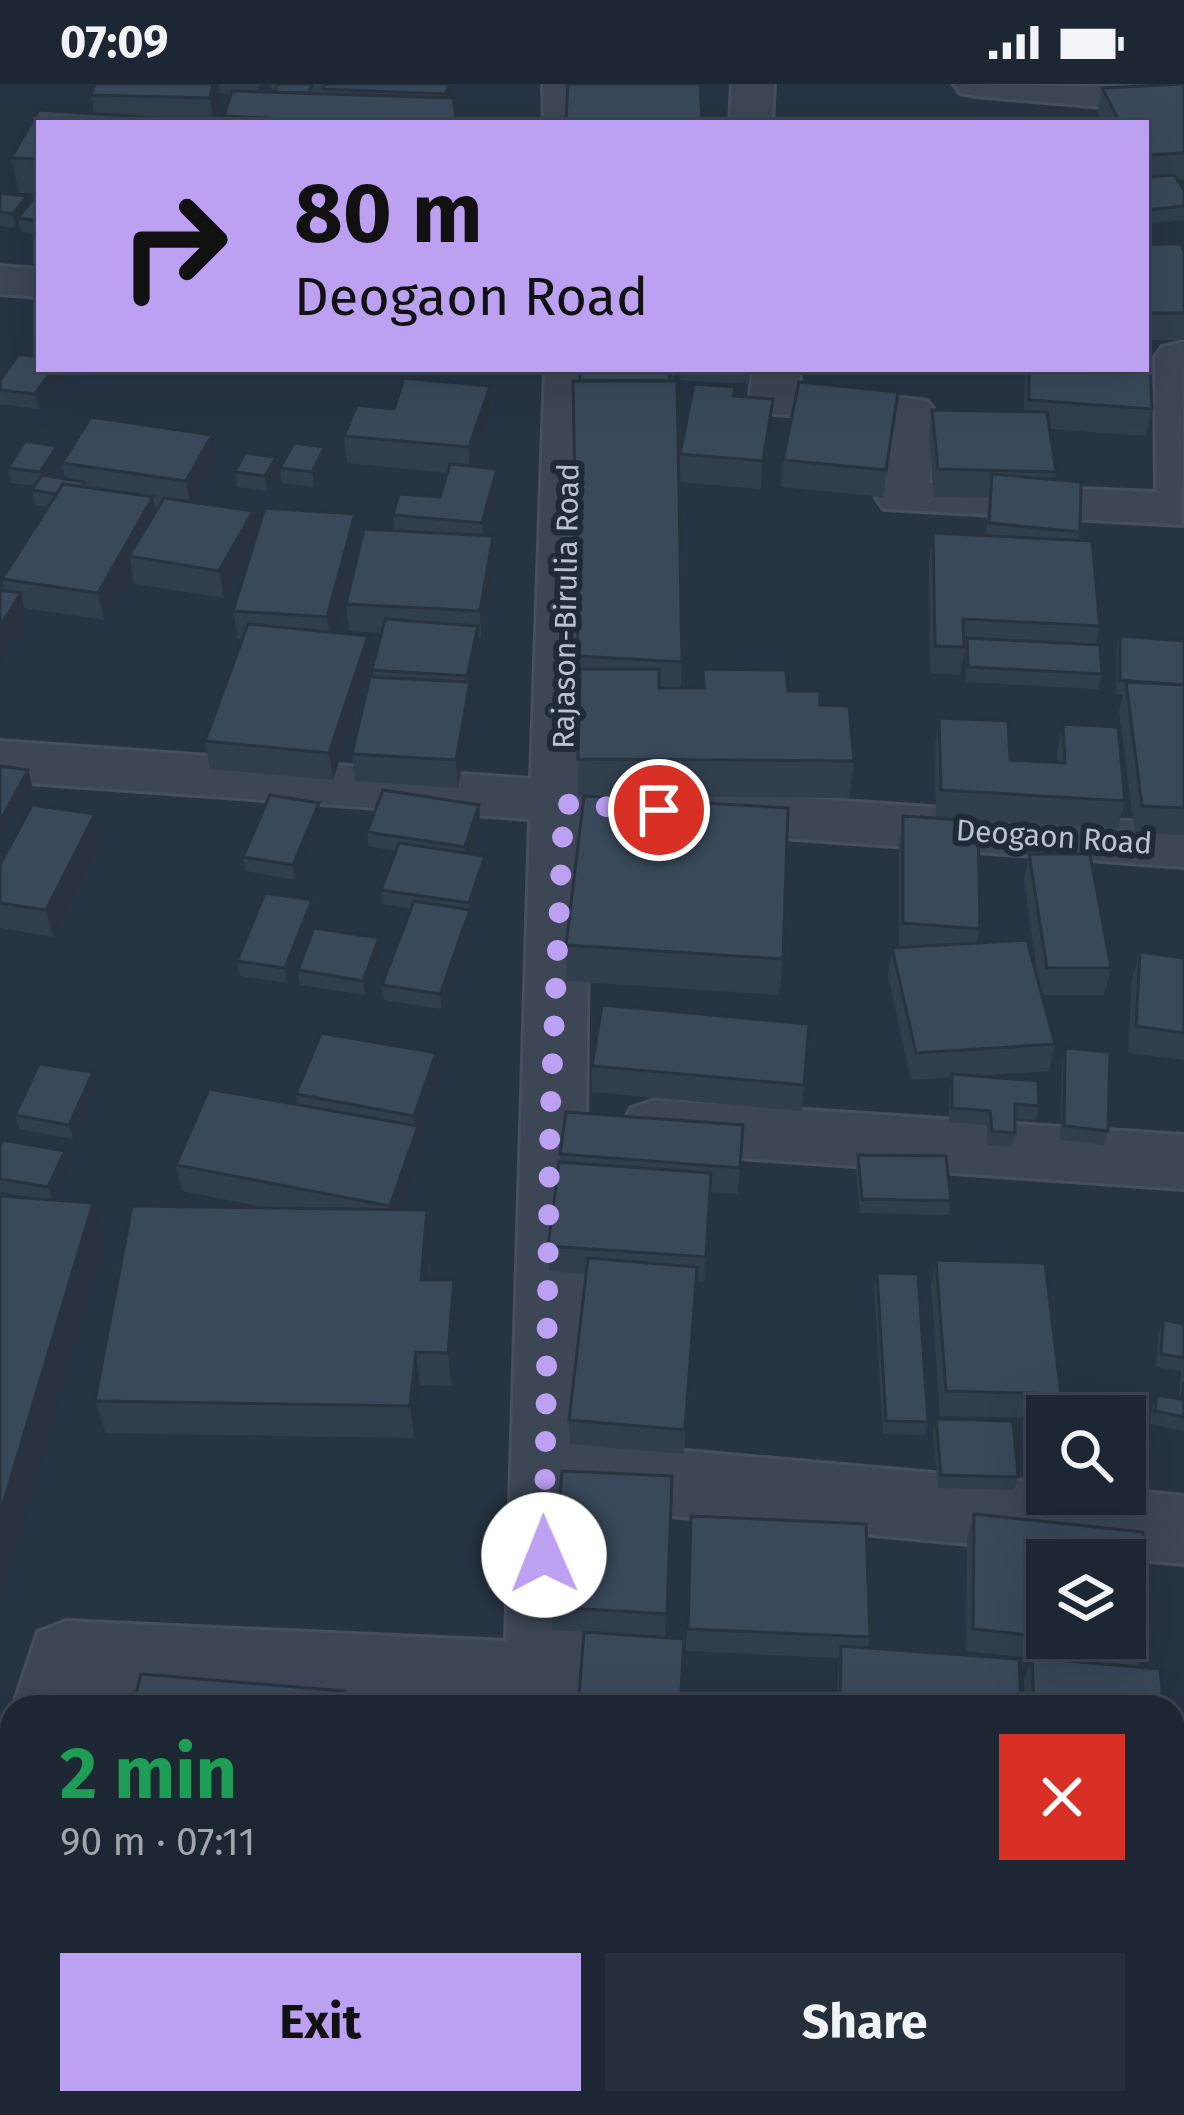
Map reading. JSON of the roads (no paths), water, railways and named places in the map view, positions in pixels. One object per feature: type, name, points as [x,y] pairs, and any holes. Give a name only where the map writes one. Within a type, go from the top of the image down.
[{"type":"street","points":[[564,84],[565,120]]},
{"type":"street","points":[[751,120],[753,84]]},
{"type":"street","points":[[975,84],[1184,101]]},
{"type":"street","points":[[0,280],[36,283]]},
{"type":"street","points":[[776,372],[775,399],[910,411],[902,498],[1183,509],[1179,357],[1184,356]]},
{"type":"street","name":"Rajason-Birulia Road","points":[[546,1694],[543,1472],[550,1118],[564,804],[569,372]]},
{"type":"street","name":"Deogaon Road","points":[[0,761],[1184,846]]},
{"type":"street","points":[[550,1118],[1184,1162]]},
{"type":"street","points":[[543,1472],[1184,1530]]},
{"type":"street","points":[[56,1695],[66,1658],[546,1694]]}]
